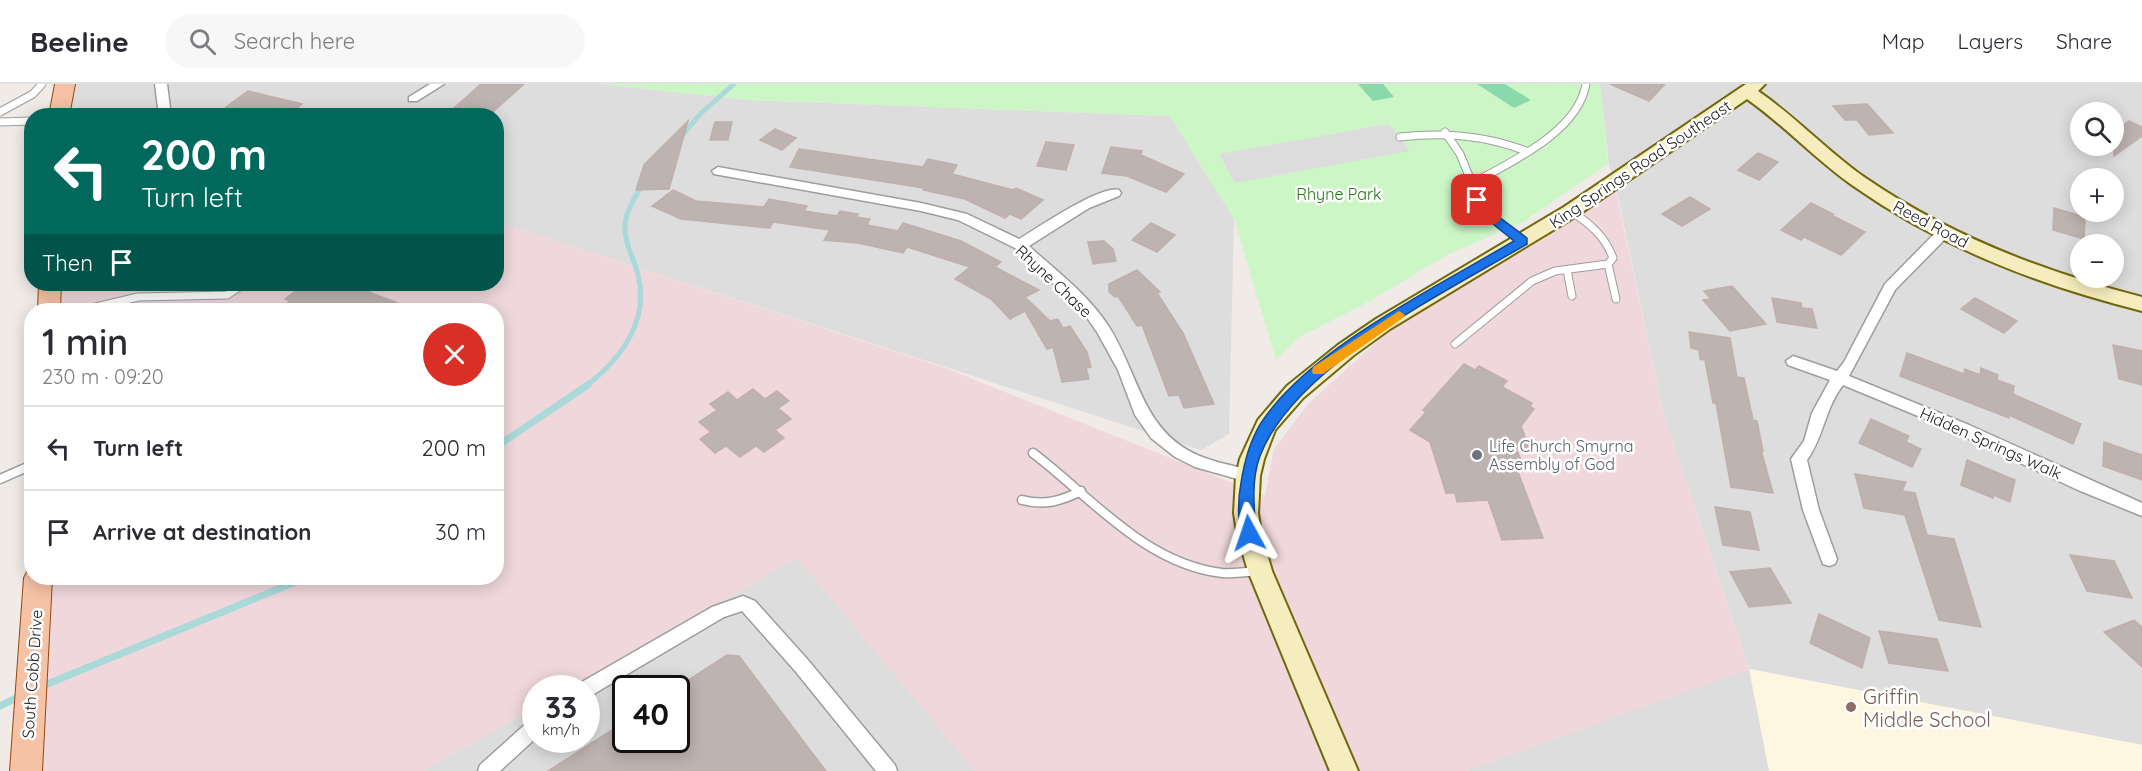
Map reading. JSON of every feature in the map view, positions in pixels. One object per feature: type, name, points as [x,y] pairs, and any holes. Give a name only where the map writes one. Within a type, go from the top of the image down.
[{"type":"main road","points":[[60,108],[65,84]]},
{"type":"main road","name":"South Cobb Drive","points":[[26,771],[38,585]]},
{"type":"street","points":[[160,84],[164,108]]},
{"type":"street","points":[[413,99],[438,84]]},
{"type":"street","name":"King Springs Road Southeast","points":[[1344,771],[1260,571],[1249,533],[1246,513],[1248,476],[1258,442],[1266,426],[1310,377],[1383,324],[1571,211],[1752,88]]},
{"type":"street","name":"Reed Road","points":[[1752,88],[1856,180],[1943,233],[2039,274],[2142,304]]},
{"type":"street","name":"Rhyne Chase","points":[[718,171],[921,207],[962,217],[1020,245],[1074,295],[1103,329],[1125,370],[1142,415],[1156,434],[1179,453],[1200,463],[1248,476]]},
{"type":"street","points":[[1020,245],[1085,205],[1115,193]]},
{"type":"street","points":[[1829,559],[1816,530],[1799,459],[1811,443],[1819,413],[1828,392],[1861,347],[1890,287],[1943,233]]},
{"type":"street","name":"Hidden Springs Walk","points":[[1793,361],[1840,378],[1986,440],[2104,495],[2142,510]]},
{"type":"street","points":[[600,681],[718,612],[743,603],[749,606],[802,666],[888,771]]},
{"type":"street","points":[[487,771],[522,739]]},
{"type":"lane","points":[[0,112],[33,94],[42,84]]},
{"type":"lane","points":[[1471,184],[1526,151],[1569,120],[1583,100],[1586,84]]},
{"type":"lane","points":[[0,122],[24,121]]},
{"type":"lane","points":[[1400,137],[1445,132],[1496,141],[1526,151]]},
{"type":"lane","points":[[1445,132],[1460,154],[1482,208],[1522,241]]},
{"type":"lane","points":[[1571,211],[1600,232],[1612,258],[1608,264],[1616,299]]},
{"type":"lane","points":[[1455,344],[1532,281],[1544,274],[1608,264]]},
{"type":"lane","points":[[1567,270],[1572,296]]},
{"type":"lane","points":[[113,303],[138,297],[227,295],[233,291]]},
{"type":"lane","points":[[1033,453],[1062,473],[1096,506],[1146,546],[1184,564],[1215,572],[1244,574],[1260,571]]},
{"type":"lane","points":[[0,479],[24,468]]},
{"type":"lane","points":[[1022,500],[1045,506],[1056,504],[1081,491]]},
{"type":"shaded area","points":[[63,84],[599,84],[749,100],[1170,116],[1234,219],[1229,434],[1201,450],[504,224],[504,108],[64,108]]},
{"type":"shaded area","points":[[1600,84],[2142,84],[2142,745],[1750,669],[1770,771],[1466,771],[1749,668],[1664,416],[1616,187],[1609,165]]},
{"type":"shaded area","points":[[1389,124],[1410,151],[1235,183],[1219,154]]},
{"type":"shaded area","points":[[1615,187],[1664,416],[1749,669],[1466,771],[975,771],[797,558],[591,675],[522,675],[522,714],[424,771],[39,771],[48,585],[504,585],[504,303],[61,303],[62,291],[504,291],[504,224],[945,368],[1265,496],[1274,449],[1309,403],[1392,328]]},
{"type":"shaded area","points":[[797,558],[975,771],[424,771],[522,714],[522,753],[600,753],[600,675],[591,675]]},
{"type":"shaded area","name":"Griffin Middle School","points":[[1749,669],[2142,745],[2142,771],[1769,771]]},
{"type":"green space","name":"Rhyne Park","points":[[599,84],[1600,84],[1608,164],[1523,222],[1447,255],[1370,301],[1299,337],[1276,360],[1234,219],[1170,116],[749,100]]},
{"type":"green space","points":[[1358,84],[1383,84],[1394,97],[1373,101]]},
{"type":"green space","points":[[1477,84],[1505,84],[1531,100],[1514,108]]},
{"type":"building","points":[[481,84],[524,84],[497,108],[454,108]]},
{"type":"building","points":[[1610,84],[1665,84],[1649,101]]},
{"type":"building","points":[[248,91],[302,104],[297,108],[225,108]]},
{"type":"building","points":[[1867,104],[1893,133],[1869,135],[1857,120],[1845,120],[1833,106]]},
{"type":"building","points":[[688,121],[669,189],[636,190],[644,165]]},
{"type":"building","points":[[2129,121],[2142,127],[2142,136],[2124,149],[2124,124]]},
{"type":"building","points":[[715,122],[732,122],[728,140],[710,140]]},
{"type":"building","points":[[775,129],[796,138],[782,150],[760,140]]},
{"type":"building","points":[[1046,142],[1074,145],[1066,170],[1037,166]]},
{"type":"building","points":[[1111,147],[1142,151],[1141,155],[1184,174],[1166,192],[1127,176],[1102,173]]},
{"type":"building","points":[[799,149],[923,167],[928,159],[957,165],[952,174],[1013,190],[1016,188],[1043,200],[1021,219],[1010,214],[1005,218],[965,199],[923,190],[924,188],[790,167]]},
{"type":"building","points":[[1758,153],[1778,162],[1759,180],[1738,170]]},
{"type":"building","points":[[673,190],[696,201],[764,207],[769,199],[807,206],[804,211],[837,216],[840,211],[858,214],[856,217],[870,219],[867,225],[898,231],[903,223],[961,241],[1001,262],[995,267],[1039,290],[1025,297],[1050,321],[1058,319],[1063,328],[1070,326],[1087,352],[1091,367],[1086,368],[1089,379],[1062,382],[1053,347],[1047,349],[1025,311],[1010,319],[991,299],[955,279],[970,267],[907,247],[903,253],[858,243],[824,240],[830,230],[773,222],[770,228],[681,219],[652,206]]},
{"type":"building","points":[[1690,197],[1710,209],[1682,226],[1662,214]]},
{"type":"building","points":[[1811,203],[1865,232],[1841,255],[1804,237],[1801,240],[1781,230]]},
{"type":"building","points":[[2054,208],[2070,213],[2070,222],[2085,222],[2084,234],[2070,235],[2053,230]]},
{"type":"building","points":[[1151,223],[1175,235],[1157,252],[1132,240]]},
{"type":"building","points":[[1104,241],[1113,249],[1116,261],[1093,264],[1088,242]]},
{"type":"building","points":[[1137,270],[1160,292],[1157,293],[1183,333],[1214,404],[1184,408],[1179,395],[1169,396],[1142,325],[1137,326],[1118,296],[1115,297],[1109,292],[1109,284]]},
{"type":"building","points":[[1732,286],[1766,324],[1730,331],[1703,300],[1711,299],[1704,291]]},
{"type":"building","points":[[296,291],[366,291],[398,303],[288,303],[290,301],[285,299]]},
{"type":"building","points":[[1772,298],[1801,303],[1802,308],[1812,309],[1817,328],[1777,322]]},
{"type":"building","points":[[1975,298],[2017,321],[2004,333],[1961,309]]},
{"type":"building","points":[[1689,332],[1730,338],[1737,377],[1744,378],[1753,420],[1757,421],[1763,451],[1761,450],[1773,493],[1731,487],[1716,403],[1713,403],[1705,360],[1700,359],[1699,350],[1691,348]]},
{"type":"building","points":[[2113,345],[2142,351],[2142,385],[2119,379]]},
{"type":"building","points":[[1907,353],[1964,374],[1965,369],[1980,375],[1981,368],[1998,375],[1997,380],[2014,386],[2013,394],[2081,424],[2073,444],[2009,415],[2009,418],[1900,376]]},
{"type":"building","name":"Life Church Smyrna Assembly of God","points":[[1464,364],[1475,370],[1479,366],[1507,381],[1502,387],[1532,403],[1530,406],[1534,409],[1521,426],[1529,447],[1516,448],[1522,463],[1515,464],[1543,538],[1502,540],[1488,500],[1457,502],[1455,493],[1446,493],[1430,442],[1410,430],[1426,412],[1423,410]]},
{"type":"building","points":[[753,389],[765,399],[777,391],[789,401],[778,408],[791,419],[775,430],[784,438],[764,452],[756,446],[740,457],[726,446],[715,453],[700,439],[711,432],[699,422],[717,410],[710,404],[728,392],[737,400]]},
{"type":"building","points":[[1871,419],[1909,436],[1906,442],[1921,449],[1912,467],[1859,443]]},
{"type":"building","points":[[2104,442],[2142,455],[2142,480],[2103,466]]},
{"type":"building","points":[[1967,460],[2015,480],[2010,502],[1961,485]]},
{"type":"building","points":[[1855,474],[1906,482],[1902,491],[1915,493],[1927,535],[1954,539],[1981,627],[1939,620],[1905,515],[1864,508]]},
{"type":"building","points":[[1715,507],[1750,512],[1759,550],[1723,545]]},
{"type":"building","points":[[2070,555],[2114,561],[2132,598],[2087,591]]},
{"type":"building","points":[[1770,568],[1791,603],[1749,607],[1730,572]]},
{"type":"building","points":[[1819,614],[1870,638],[1862,668],[1810,643]]},
{"type":"building","points":[[2134,620],[2142,627],[2142,667],[2104,632]]},
{"type":"building","points":[[1879,631],[1937,639],[1948,671],[1889,663]]},
{"type":"building","points":[[727,655],[739,656],[826,771],[548,771],[576,753],[600,753],[600,738],[612,730],[612,753],[690,753],[690,679]]},
{"type":"waterway","points":[[682,136],[700,114],[734,84]]},
{"type":"waterway","points":[[587,385],[621,351],[636,323],[641,292],[626,238],[625,225],[629,209],[643,183]]},
{"type":"waterway","points":[[504,442],[589,384]]},
{"type":"waterway","points":[[40,687],[288,585]]},
{"type":"waterway","points":[[0,706],[22,695]]},
{"type":"slow traffic","points":[[1318,371],[1399,315]]},
{"type":"place","name":"Life Church Smyrna Assembly of God","points":[[1477,455]]},
{"type":"place","name":"Griffin Middle School","points":[[1851,707]]},
{"type":"route","points":[[1249,533],[1246,494],[1252,459],[1266,426],[1295,392],[1310,377],[1383,324],[1522,241],[1487,213],[1477,200]]}]
